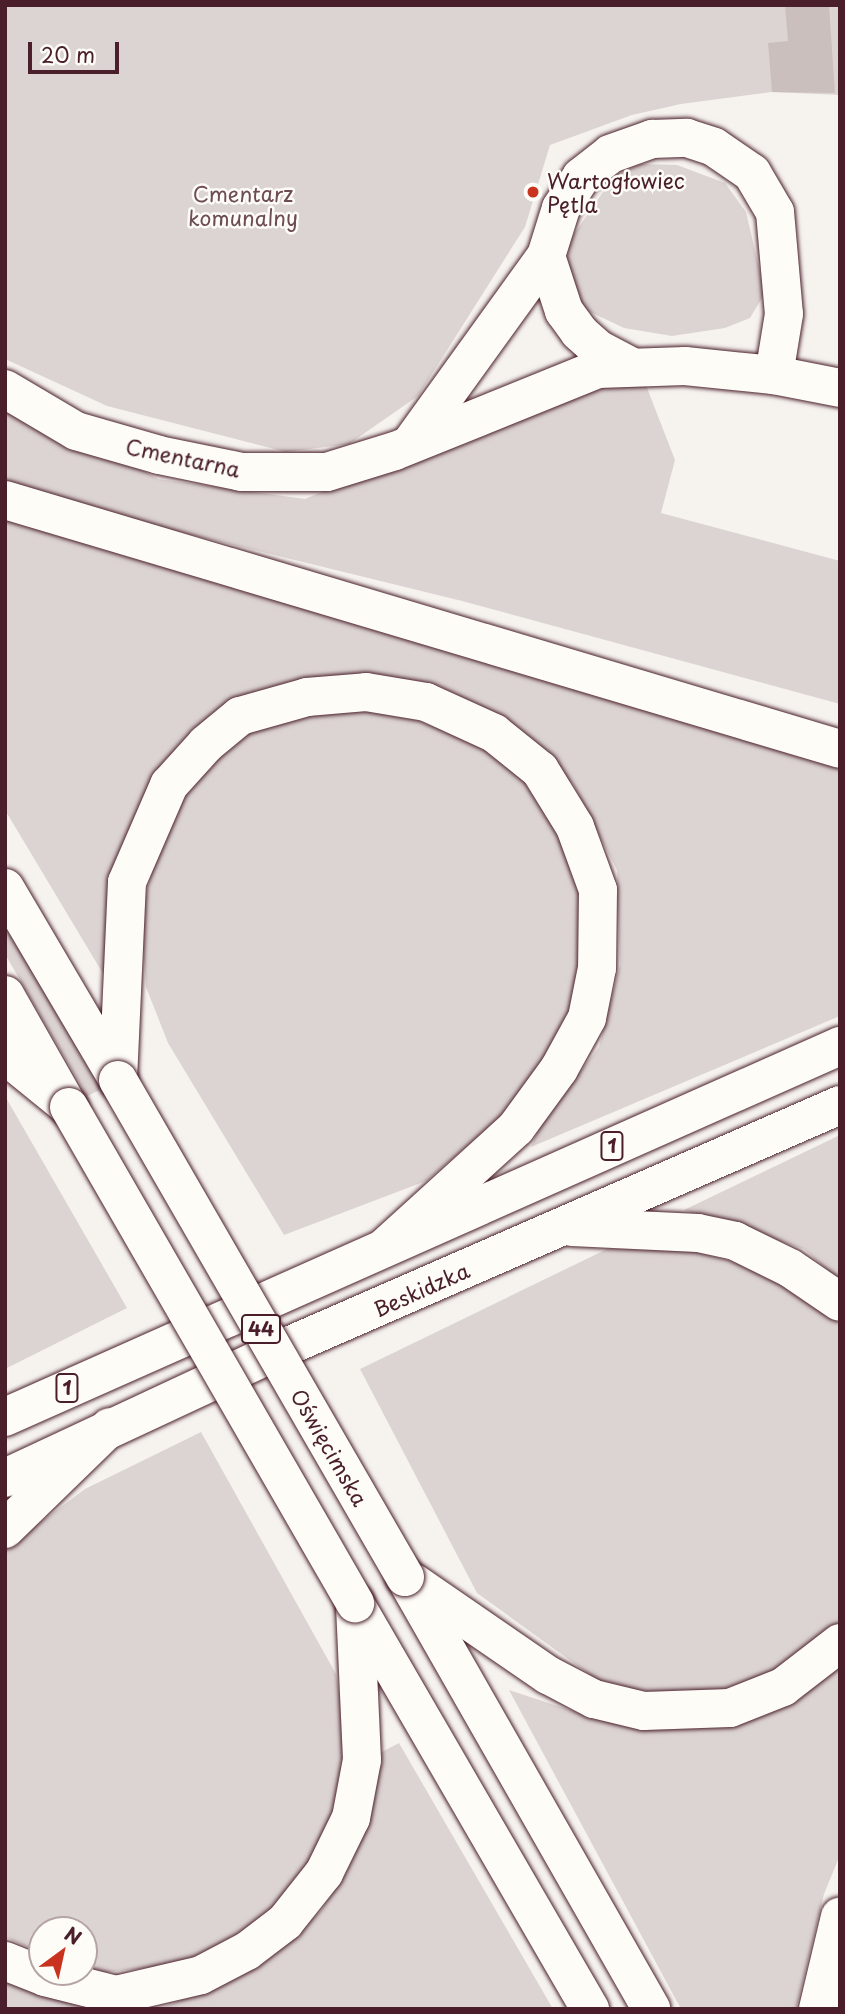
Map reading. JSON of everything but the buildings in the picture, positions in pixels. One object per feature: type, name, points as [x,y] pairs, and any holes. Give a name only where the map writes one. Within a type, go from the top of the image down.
[{"type":"main road","points":[[411,443],[546,256],[562,208],[581,177],[610,154],[652,139],[687,138],[714,147],[752,173],[775,212],[784,314],[774,375]]},
{"type":"main road","name":"Cmentarna","points":[[546,256],[564,311],[579,332],[598,349],[629,366]]},
{"type":"main road","name":"Cmentarna","points":[[5,389],[76,431],[242,471],[327,472],[411,443],[569,377],[629,366],[685,366],[774,375],[840,388]]},
{"type":"main road","points":[[5,500],[840,749]]},
{"type":"main road","points":[[118,1080],[127,882],[169,785],[206,744],[240,716],[307,697],[366,692],[426,702],[494,733],[540,770],[575,827],[598,890],[597,968],[587,1018],[559,1069],[516,1128],[385,1247]]},
{"type":"main road","name":"Oświęcimska","points":[[5,888],[405,1577],[651,2009]]},
{"type":"main road","name":"44","points":[[5,995],[590,2009]]},
{"type":"main road","name":"1","points":[[5,1417],[840,1046]]},
{"type":"main road","points":[[5,1055],[69,1107]]},
{"type":"main road","name":"Beskidzka","points":[[5,1478],[110,1427],[840,1105]]},
{"type":"main road","points":[[563,1227],[698,1233],[735,1241],[790,1268],[840,1302]]},
{"type":"main road","points":[[5,1529],[110,1427]]},
{"type":"main road","points":[[405,1577],[548,1675],[594,1699],[644,1711],[730,1708],[783,1687],[840,1643]]},
{"type":"main road","points":[[5,1961],[44,1977],[116,1995],[201,1975],[247,1951],[285,1922],[324,1873],[351,1818],[362,1760],[355,1603]]},
{"type":"main road","points":[[818,2009],[840,1917]]},
{"type":"green space","name":"Cmentarz komunalny","points":[[5,5],[839,5],[840,95],[772,92],[681,104],[632,115],[550,145],[525,227],[418,396],[349,444],[286,452],[107,406],[5,359]]},
{"type":"green space","points":[[640,164],[677,165],[725,183],[746,212],[765,293],[750,318],[725,328],[672,336],[624,328],[586,310],[566,270],[570,240],[614,176]]},
{"type":"green space","points":[[642,375],[675,460],[661,513],[840,561],[840,704],[462,601],[127,519],[5,482],[5,395],[158,479],[305,499],[575,386]]},
{"type":"green space","points":[[5,513],[840,762],[840,1016],[531,1147],[543,1120],[599,1047],[620,965],[617,870],[573,784],[512,725],[439,694],[223,708],[105,977],[5,810]]},
{"type":"green space","points":[[382,709],[480,742],[535,782],[578,863],[583,992],[520,1101],[426,1181],[284,1235],[168,1043],[146,987],[141,914],[160,840],[188,782],[241,736],[320,710]]},
{"type":"green space","points":[[5,923],[102,1089],[87,1096],[5,954]]},
{"type":"green space","points":[[5,1096],[127,1308],[5,1369]]},
{"type":"green space","points":[[840,1135],[840,1281],[804,1249],[684,1210]]},
{"type":"green space","points":[[682,1248],[769,1272],[840,1324],[840,1624],[785,1671],[698,1696],[607,1687],[477,1593],[360,1369],[607,1249]]},
{"type":"green space","points":[[201,1432],[336,1674],[349,1757],[325,1836],[275,1911],[187,1964],[98,1973],[98,1916],[28,1916],[28,1947],[5,1937],[5,1549],[85,1489]]},
{"type":"green space","points":[[840,1663],[840,1855],[824,1894],[796,2009],[681,2009],[509,1690],[579,1713],[699,1728]]},
{"type":"green space","points":[[399,1743],[553,2009],[5,2009],[5,1981],[100,2008],[160,2008],[219,1987],[275,1953],[321,1911],[353,1858],[378,1754]]},
{"type":"place","name":"Wartogłowiec Pętla","points":[[533,192]]}]
